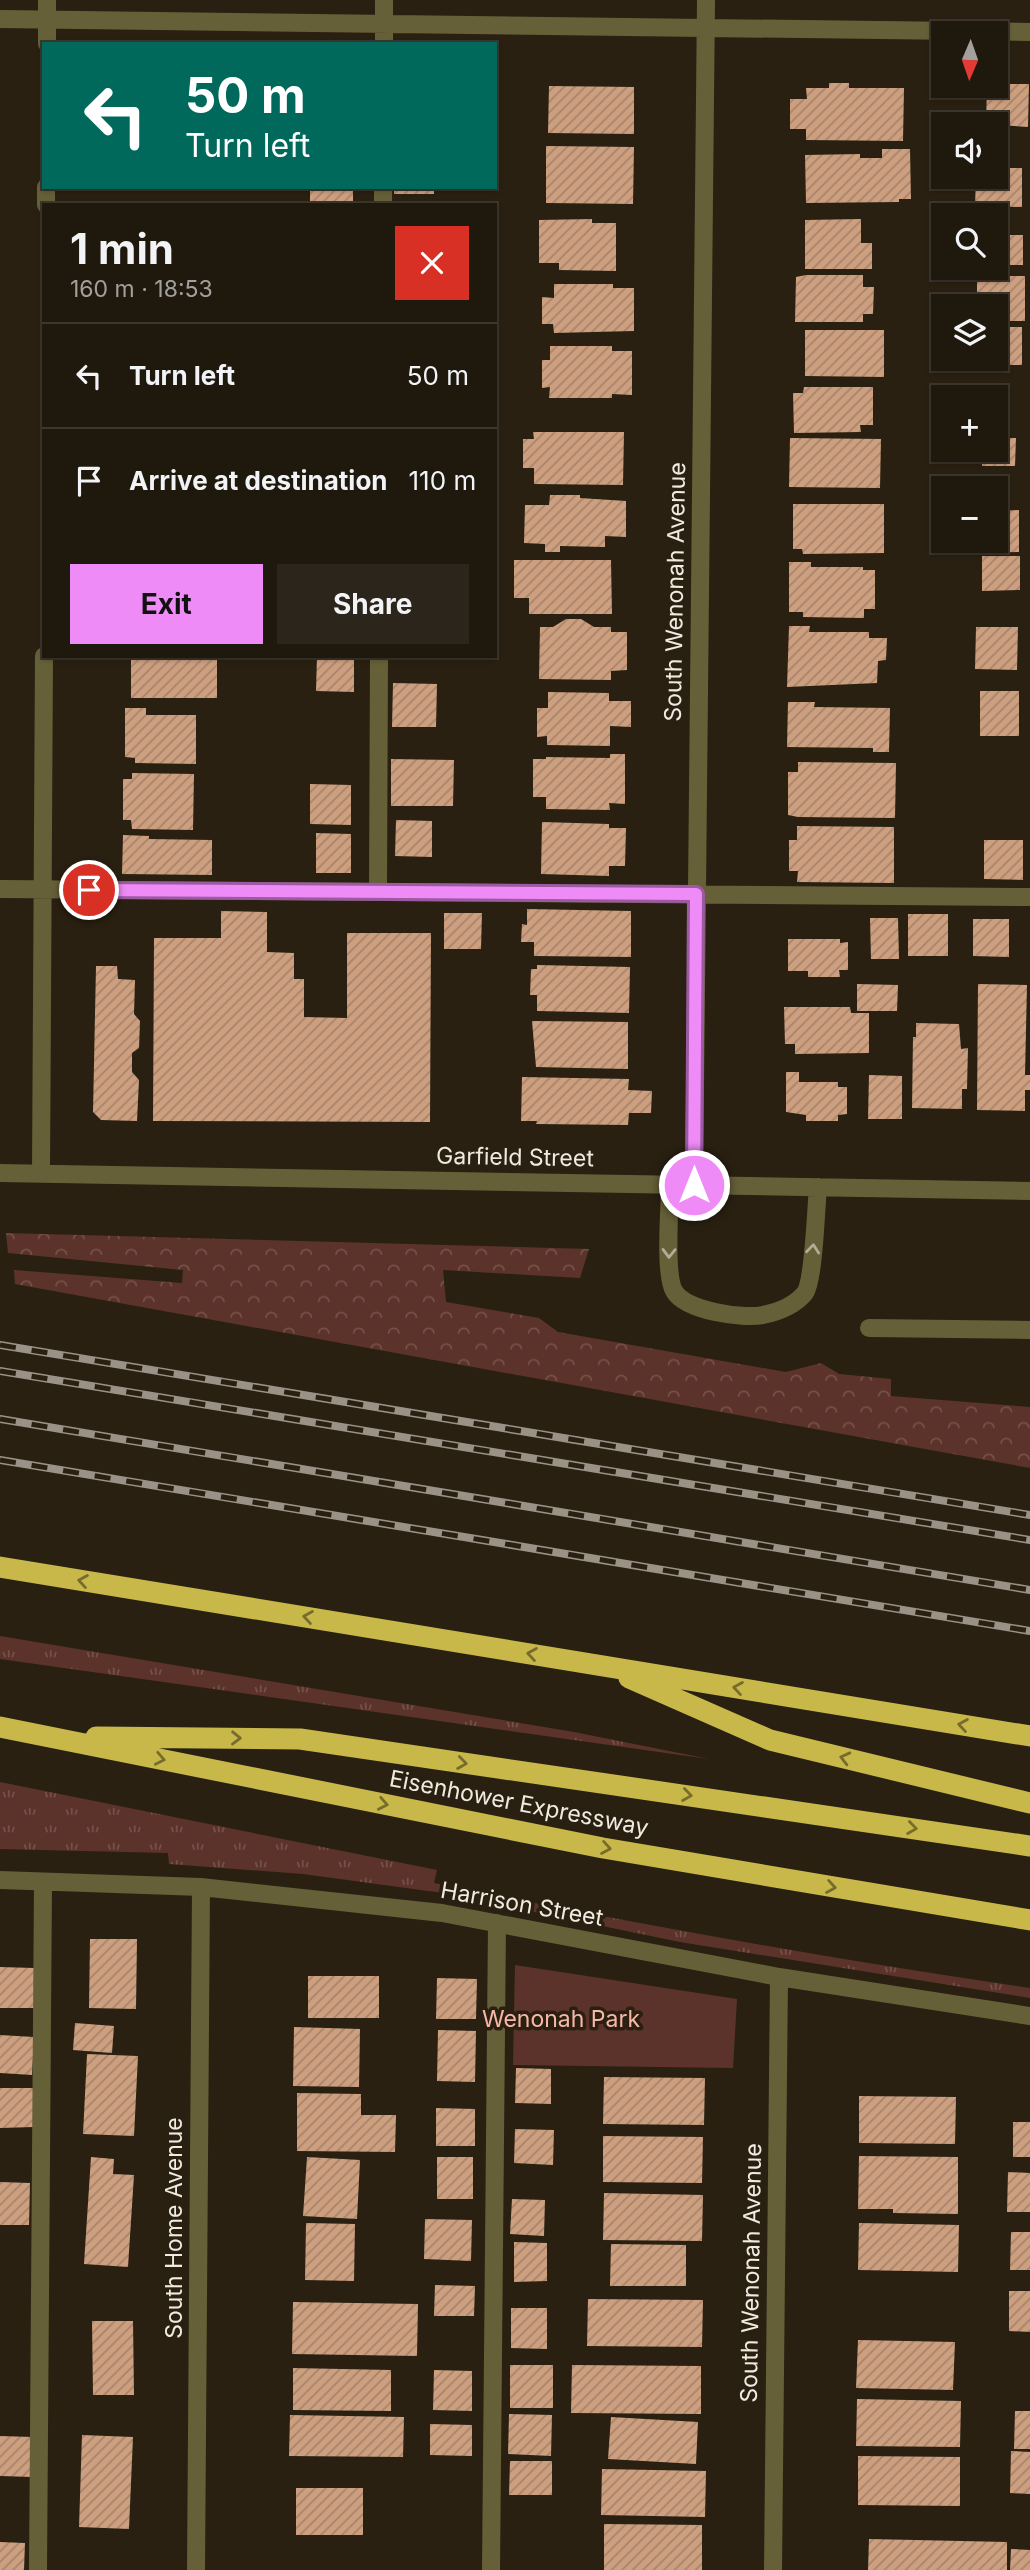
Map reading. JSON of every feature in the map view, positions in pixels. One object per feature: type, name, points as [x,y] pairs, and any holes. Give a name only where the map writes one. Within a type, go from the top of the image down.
[{"type":"highway","points":[[0,1567],[1030,1737]]},
{"type":"highway","points":[[600,1665],[770,1740],[1030,1803]]},
{"type":"highway","name":"Eisenhower Expressway","points":[[0,1727],[603,1848],[1030,1920]]},
{"type":"highway","points":[[45,1736],[300,1739],[1030,1846]]},
{"type":"street","points":[[47,0],[47,42]]},
{"type":"street","points":[[384,0],[384,42]]},
{"type":"street","name":"South Wenonah Avenue","points":[[694,1185],[706,0]]},
{"type":"street","points":[[0,19],[1030,32]]},
{"type":"street","points":[[41,1174],[44,658]]},
{"type":"street","points":[[378,892],[379,658]]},
{"type":"street","points":[[0,889],[1030,897]]},
{"type":"street","name":"Garfield Street","points":[[0,1172],[1030,1191]]},
{"type":"street","points":[[670,1185],[669,1266],[673,1290],[685,1302],[708,1311],[760,1316],[785,1309],[806,1292],[813,1255],[818,1187]]},
{"type":"street","points":[[869,1328],[1030,1330]]},
{"type":"street","name":"Harrison Street","points":[[0,1881],[201,1887],[378,1905],[497,1923],[779,1977],[1030,2016]]},
{"type":"street","points":[[38,2570],[43,1882]]},
{"type":"street","name":"South Home Avenue","points":[[196,2570],[201,1887]]},
{"type":"street","points":[[491,2570],[497,1923]]},
{"type":"street","name":"South Wenonah Avenue","points":[[773,2570],[779,1977]]},
{"type":"green space","points":[[6,1233],[589,1249],[580,1278],[443,1270],[446,1302],[539,1318],[558,1332],[786,1372],[821,1363],[839,1374],[891,1379],[891,1396],[1030,1407],[1030,1468],[15,1284],[14,1270],[182,1283],[183,1270],[8,1253]]},
{"type":"green space","points":[[0,1636],[574,1732],[709,1759],[0,1659]]},
{"type":"green space","points":[[0,1782],[437,1870],[434,1883],[731,1940],[1030,1988],[1030,1998],[680,1942],[443,1893],[303,1874],[169,1864],[168,1853],[0,1849]]},
{"type":"green space","name":"Wenonah Park","points":[[515,1965],[737,1999],[733,2068],[513,2065]]},
{"type":"building","points":[[829,83],[849,83],[849,88],[904,88],[903,141],[806,140],[806,129],[790,129],[790,99],[807,99],[806,88],[829,88]]},
{"type":"building","points":[[1008,84],[1029,84],[1028,127],[1008,126],[1008,112],[986,112],[987,98],[1008,98]]},
{"type":"building","points":[[549,86],[634,87],[634,134],[548,133]]},
{"type":"building","points":[[546,146],[634,147],[633,204],[546,203]]},
{"type":"building","points":[[882,149],[910,149],[911,199],[899,199],[899,202],[806,203],[805,155],[860,154],[860,158],[882,158]]},
{"type":"building","points":[[1008,168],[1022,168],[1022,207],[1008,207],[1008,203],[975,203],[976,189],[1008,189]]},
{"type":"building","points":[[310,189],[353,189],[353,203],[310,203]]},
{"type":"building","points":[[394,189],[434,189],[434,194],[394,194]]},
{"type":"building","points":[[592,219],[592,223],[616,223],[616,271],[559,270],[559,263],[539,263],[539,220]]},
{"type":"building","points":[[861,219],[861,243],[872,243],[872,269],[805,269],[805,220]]},
{"type":"building","points":[[1008,235],[1023,235],[1023,265],[1008,265]]},
{"type":"building","points":[[863,275],[863,287],[874,287],[873,314],[863,314],[863,322],[795,322],[796,277]]},
{"type":"building","points":[[1008,276],[1025,276],[1025,321],[1008,321],[1008,294],[977,294],[977,280],[1008,280]]},
{"type":"building","points":[[554,284],[613,284],[613,288],[634,288],[634,331],[554,333],[553,324],[542,324],[542,297],[554,298]]},
{"type":"building","points":[[1008,327],[1022,327],[1022,365],[1008,365]]},
{"type":"building","points":[[805,330],[884,330],[884,377],[805,376]]},
{"type":"building","points":[[550,346],[612,346],[612,351],[632,351],[632,395],[612,394],[612,398],[549,398],[550,387],[542,388],[542,360],[550,360]]},
{"type":"building","points":[[804,387],[873,387],[873,425],[860,425],[861,432],[794,433],[793,393],[803,393]]},
{"type":"building","points":[[533,432],[624,432],[623,485],[534,484],[534,468],[523,468],[523,439],[534,439]]},
{"type":"building","points":[[790,438],[881,439],[880,488],[789,487]]},
{"type":"building","points":[[1008,438],[1016,438],[1015,466],[982,466],[982,462],[1008,462]]},
{"type":"building","points":[[550,495],[580,495],[580,498],[626,501],[626,537],[605,536],[605,547],[560,546],[560,552],[545,552],[545,544],[524,543],[525,505],[549,505]]},
{"type":"building","points":[[793,504],[884,504],[884,553],[803,554],[802,549],[793,549]]},
{"type":"building","points":[[1008,510],[1019,510],[1019,552],[1008,552]]},
{"type":"building","points":[[982,556],[1020,556],[1020,590],[982,591]]},
{"type":"building","points":[[514,560],[611,560],[612,614],[529,614],[529,598],[514,598]]},
{"type":"building","points":[[789,562],[811,562],[811,567],[863,567],[863,570],[875,570],[875,609],[864,609],[864,618],[803,617],[803,612],[789,612]]},
{"type":"building","points":[[566,619],[581,619],[594,627],[611,627],[611,632],[627,632],[627,670],[611,671],[611,680],[539,679],[540,627],[553,627]]},
{"type":"building","points":[[789,626],[810,626],[809,632],[869,632],[869,638],[887,638],[886,660],[878,661],[877,683],[787,687]]},
{"type":"building","points":[[976,627],[1018,627],[1017,670],[975,669]]},
{"type":"building","points":[[131,658],[217,658],[217,698],[131,698]]},
{"type":"building","points":[[317,658],[354,658],[354,692],[316,691]]},
{"type":"building","points":[[393,683],[437,684],[436,727],[392,727]]},
{"type":"building","points":[[980,691],[1019,691],[1019,736],[980,736]]},
{"type":"building","points":[[548,692],[609,693],[609,701],[631,701],[631,727],[610,726],[610,746],[547,745],[547,736],[537,737],[537,708],[548,708]]},
{"type":"building","points":[[788,702],[815,702],[814,707],[890,708],[889,752],[873,752],[873,748],[787,747]]},
{"type":"building","points":[[125,708],[146,708],[146,715],[196,715],[196,764],[135,763],[135,758],[125,757]]},
{"type":"building","points":[[610,754],[625,754],[625,804],[609,803],[610,810],[546,809],[546,797],[533,797],[533,759],[610,758]]},
{"type":"building","points":[[391,759],[454,760],[453,806],[391,806]]},
{"type":"building","points":[[798,762],[896,763],[895,818],[788,815],[788,772],[798,772]]},
{"type":"building","points":[[132,773],[194,774],[193,830],[132,829],[131,820],[123,820],[123,779],[132,779]]},
{"type":"building","points":[[310,784],[351,785],[351,825],[310,824]]},
{"type":"building","points":[[396,820],[432,821],[432,857],[395,856]]},
{"type":"building","points":[[542,822],[609,824],[609,828],[626,828],[625,866],[609,866],[609,876],[541,874]]},
{"type":"building","points":[[797,826],[894,827],[894,883],[797,882],[798,871],[789,871],[789,840],[797,840]]},
{"type":"building","points":[[316,833],[351,834],[351,873],[316,873]]},
{"type":"building","points":[[123,835],[149,836],[149,839],[212,840],[212,875],[122,874]]},
{"type":"building","points":[[984,840],[1023,840],[1023,880],[984,879]]},
{"type":"building","points":[[527,909],[631,911],[631,957],[534,956],[534,942],[521,942],[522,924],[527,925]]},
{"type":"building","points":[[221,911],[267,912],[267,952],[294,953],[294,979],[304,979],[304,1017],[347,1018],[347,933],[431,933],[430,1122],[153,1121],[154,938],[221,938]]},
{"type":"building","points":[[444,913],[482,913],[481,949],[444,949]]},
{"type":"building","points":[[908,914],[948,914],[948,956],[908,956]]},
{"type":"building","points":[[870,918],[898,918],[899,959],[871,959]]},
{"type":"building","points":[[973,919],[1009,919],[1009,957],[973,956]]},
{"type":"building","points":[[788,939],[840,939],[840,943],[848,942],[848,970],[839,970],[840,977],[808,977],[808,971],[788,971]]},
{"type":"building","points":[[537,965],[630,967],[629,1013],[537,1011],[537,995],[530,995],[531,969],[537,969]]},
{"type":"building","points":[[96,966],[117,966],[118,979],[135,980],[134,1014],[140,1021],[139,1048],[132,1053],[132,1072],[139,1080],[137,1121],[101,1120],[93,1112]]},
{"type":"building","points":[[857,984],[898,985],[897,1011],[857,1011]]},
{"type":"building","points":[[978,984],[1027,985],[1025,1075],[1030,1075],[1030,1090],[1025,1090],[1025,1111],[977,1110]]},
{"type":"building","points":[[784,1007],[850,1007],[851,1013],[869,1013],[869,1053],[795,1054],[795,1044],[785,1044]]},
{"type":"building","points":[[532,1021],[628,1022],[628,1069],[536,1067]]},
{"type":"building","points":[[916,1023],[959,1024],[961,1049],[968,1048],[967,1089],[962,1089],[962,1109],[912,1108],[913,1037],[916,1037]]},
{"type":"building","points":[[786,1072],[799,1072],[799,1082],[838,1082],[838,1087],[847,1087],[847,1114],[838,1115],[838,1121],[806,1121],[806,1115],[786,1112]]},
{"type":"building","points":[[869,1075],[902,1076],[902,1119],[868,1119]]},
{"type":"building","points":[[522,1077],[629,1079],[628,1090],[652,1091],[651,1113],[629,1113],[628,1125],[536,1124],[537,1121],[521,1121]]},
{"type":"building","points":[[90,1939],[137,1939],[136,2009],[89,2008]]},
{"type":"building","points":[[0,1967],[34,1968],[34,2008],[0,2008]]},
{"type":"building","points":[[308,1976],[379,1976],[379,2018],[308,2018]]},
{"type":"building","points":[[437,1978],[477,1979],[476,2019],[436,2019]]},
{"type":"building","points":[[75,2023],[114,2026],[112,2053],[73,2050]]},
{"type":"building","points":[[294,2027],[360,2029],[359,2087],[293,2086]]},
{"type":"building","points":[[438,2030],[476,2031],[475,2082],[437,2081]]},
{"type":"building","points":[[0,2035],[34,2037],[32,2075],[0,2073]]},
{"type":"building","points":[[87,2054],[138,2056],[134,2136],[83,2134]]},
{"type":"building","points":[[516,2068],[551,2069],[551,2104],[515,2103]]},
{"type":"building","points":[[604,2077],[705,2078],[704,2125],[603,2124]]},
{"type":"building","points":[[0,2088],[34,2088],[34,2127],[0,2128]]},
{"type":"building","points":[[297,2093],[361,2094],[361,2115],[396,2115],[395,2152],[297,2151]]},
{"type":"building","points":[[859,2096],[956,2097],[955,2144],[859,2143]]},
{"type":"building","points":[[436,2108],[475,2109],[475,2146],[436,2146]]},
{"type":"building","points":[[1013,2122],[1030,2122],[1030,2157],[1013,2157]]},
{"type":"building","points":[[515,2129],[554,2130],[553,2165],[514,2163]]},
{"type":"building","points":[[603,2136],[703,2137],[702,2183],[603,2182]]},
{"type":"building","points":[[859,2156],[958,2157],[958,2214],[893,2213],[893,2209],[858,2209]]},
{"type":"building","points":[[91,2157],[114,2159],[113,2174],[134,2175],[128,2267],[84,2264]]},
{"type":"building","points":[[307,2157],[360,2160],[357,2219],[303,2216]]},
{"type":"building","points":[[437,2157],[473,2157],[473,2199],[437,2199]]},
{"type":"building","points":[[1008,2172],[1030,2173],[1030,2212],[1007,2212]]},
{"type":"building","points":[[0,2182],[30,2183],[29,2225],[0,2225]]},
{"type":"building","points":[[604,2193],[703,2195],[702,2241],[603,2240]]},
{"type":"building","points":[[512,2199],[545,2200],[544,2236],[510,2234]]},
{"type":"building","points":[[425,2219],[472,2220],[471,2261],[424,2259]]},
{"type":"building","points":[[306,2223],[355,2224],[354,2281],[305,2280]]},
{"type":"building","points":[[859,2223],[959,2225],[958,2272],[858,2270]]},
{"type":"building","points":[[1011,2232],[1030,2232],[1030,2270],[1010,2270]]},
{"type":"building","points":[[514,2242],[547,2243],[547,2281],[514,2282]]},
{"type":"building","points":[[611,2244],[686,2245],[686,2286],[610,2286]]},
{"type":"building","points":[[435,2285],[475,2286],[474,2316],[434,2316]]},
{"type":"building","points":[[1009,2291],[1030,2291],[1030,2332],[1009,2331]]},
{"type":"building","points":[[588,2299],[703,2300],[702,2347],[587,2346]]},
{"type":"building","points":[[293,2302],[418,2304],[417,2356],[292,2354]]},
{"type":"building","points":[[511,2308],[547,2308],[547,2349],[511,2348]]},
{"type":"building","points":[[92,2321],[133,2321],[134,2395],[93,2395]]},
{"type":"building","points":[[858,2340],[955,2342],[953,2390],[856,2388]]},
{"type":"building","points":[[510,2365],[553,2365],[553,2408],[510,2408]]},
{"type":"building","points":[[572,2365],[701,2366],[701,2414],[571,2413]]},
{"type":"building","points":[[293,2368],[391,2370],[391,2411],[293,2410]]},
{"type":"building","points":[[434,2370],[472,2371],[472,2411],[433,2410]]},
{"type":"building","points":[[857,2399],[961,2401],[960,2447],[856,2446]]},
{"type":"building","points":[[1015,2411],[1030,2411],[1030,2449],[1014,2449]]},
{"type":"building","points":[[509,2414],[552,2415],[551,2456],[508,2454]]},
{"type":"building","points":[[290,2415],[404,2417],[403,2457],[289,2456]]},
{"type":"building","points":[[611,2417],[698,2422],[696,2464],[608,2459]]},
{"type":"building","points":[[430,2424],[472,2425],[472,2456],[430,2455]]},
{"type":"building","points":[[82,2435],[133,2437],[129,2529],[79,2527]]},
{"type":"building","points":[[0,2436],[33,2437],[32,2477],[0,2476]]},
{"type":"building","points":[[1011,2451],[1030,2452],[1030,2494],[1010,2493]]},
{"type":"building","points":[[858,2456],[960,2457],[960,2506],[858,2505]]},
{"type":"building","points":[[510,2461],[552,2461],[552,2495],[509,2495]]},
{"type":"building","points":[[602,2469],[706,2471],[705,2517],[601,2515]]},
{"type":"building","points":[[296,2488],[363,2488],[363,2535],[296,2535]]},
{"type":"building","points":[[604,2524],[702,2525],[702,2570],[604,2570]]},
{"type":"building","points":[[869,2539],[1007,2542],[1007,2570],[868,2570]]},
{"type":"building","points":[[0,2542],[25,2543],[24,2570],[0,2570]]},
{"type":"building","points":[[1011,2549],[1030,2550],[1030,2570],[1010,2570]]},
{"type":"railway","points":[[0,1345],[1030,1515]]},
{"type":"railway","points":[[0,1371],[1030,1540]]},
{"type":"railway","points":[[0,1419],[1030,1590]]},
{"type":"railway","points":[[0,1460],[1030,1631]]},
{"type":"route","points":[[89,890],[696,894],[694,1185]]}]
